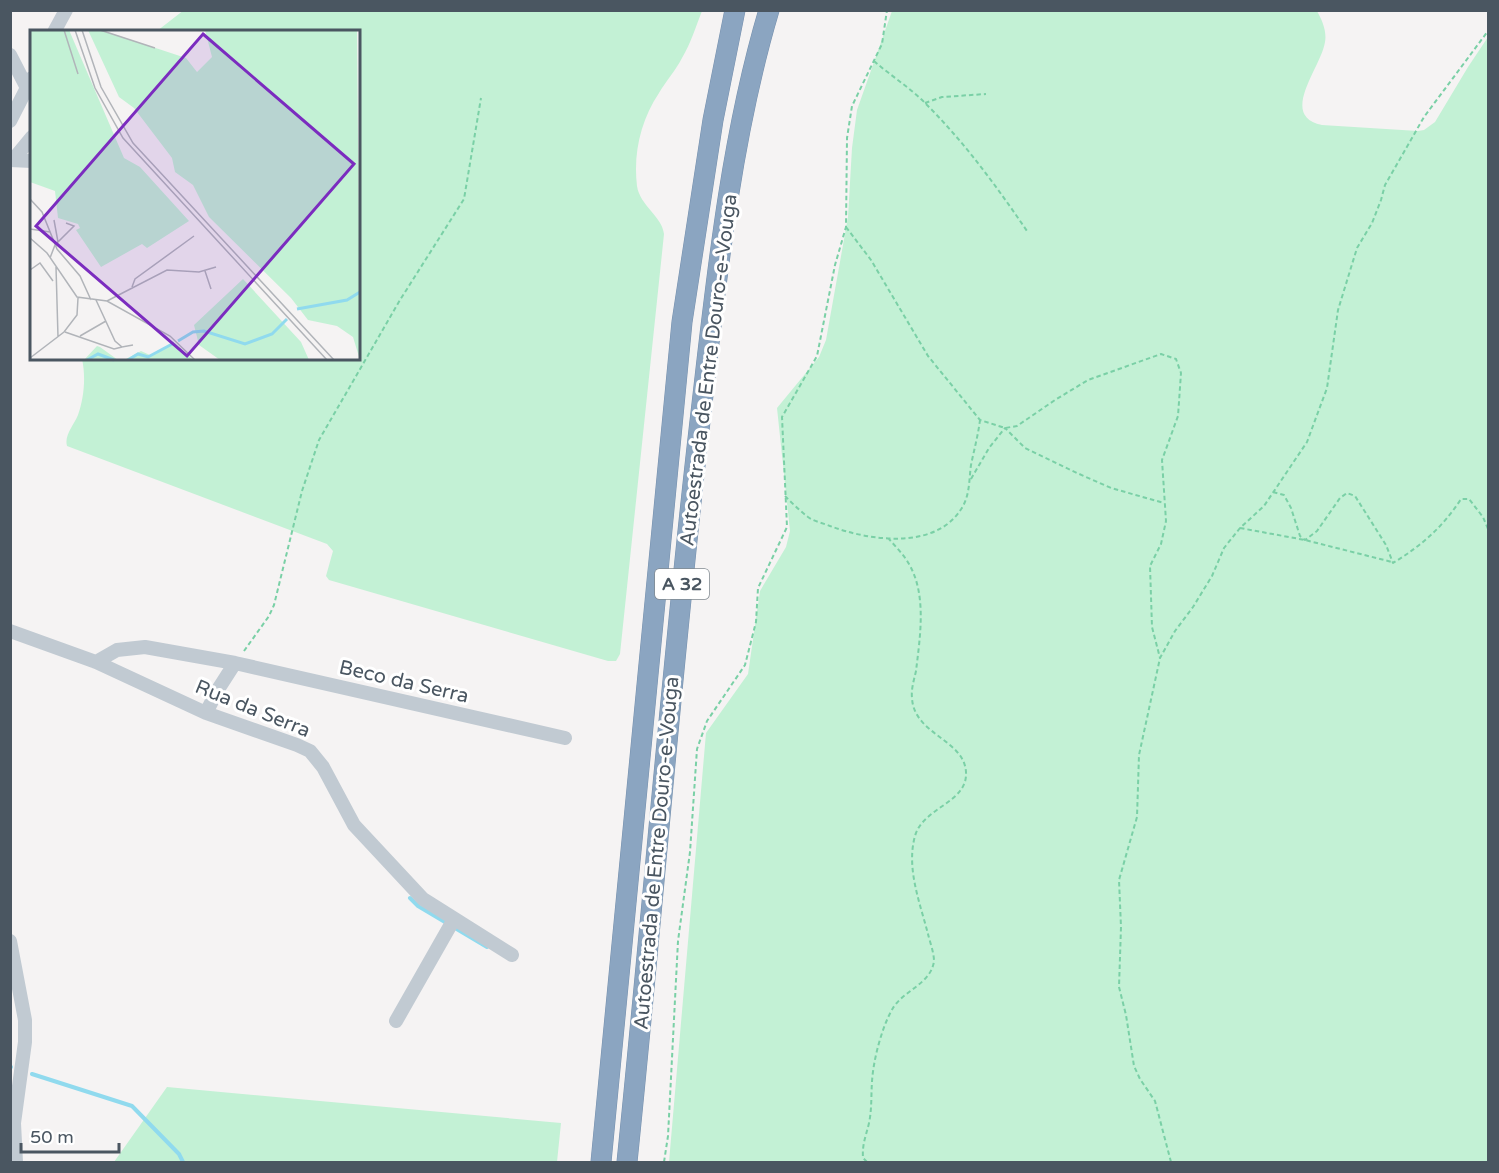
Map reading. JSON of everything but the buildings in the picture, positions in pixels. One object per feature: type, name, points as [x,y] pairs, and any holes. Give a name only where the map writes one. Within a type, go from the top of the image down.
[{"type":"highway","name":"Autoestrada de Entre Douro-e-Vouga","points":[[601,1162],[682,322],[713,120],[735,10]]},
{"type":"highway","name":"Autoestrada de Entre Douro-e-Vouga","points":[[627,1162],[673,661],[717,276],[744,111],[769,10]]},
{"type":"street","points":[[55,30],[66,10]]},
{"type":"street","points":[[10,55],[29,83],[10,121]]},
{"type":"street","points":[[12,160],[30,138]]},
{"type":"street","points":[[12,160],[30,161]]},
{"type":"street","name":"Rua da Serra","points":[[10,631],[96,662],[206,713],[310,751],[323,767],[354,826],[423,899],[512,956]]},
{"type":"street","name":"Beco da Serra","points":[[96,662],[117,650],[145,647],[235,663],[565,738]]},
{"type":"street","points":[[206,713],[235,663]]},
{"type":"street","points":[[396,1021],[454,919]]},
{"type":"street","points":[[10,941],[25,1020],[25,1042],[14,1123],[16,1162]]},
{"type":"path","points":[[664,1162],[668,1136],[678,941],[690,852],[697,749],[707,721],[745,665],[756,622],[758,588],[787,527],[782,417],[817,356],[835,265],[846,227],[847,138],[852,106],[882,45],[887,10]]},
{"type":"path","points":[[1171,1162],[1155,1101],[1134,1066],[1119,987],[1122,927],[1119,880],[1137,817],[1139,755],[1160,658],[1212,576],[1224,548],[1240,528],[1264,506],[1307,442],[1327,388],[1338,310],[1357,248],[1372,223],[1385,185],[1424,117],[1488,31]]},
{"type":"path","points":[[874,61],[926,103],[968,152],[1027,231]]},
{"type":"path","points":[[926,103],[942,97],[986,94]]},
{"type":"path","points":[[235,663],[269,616],[274,605],[302,491],[319,440],[400,300],[464,199],[481,98]]},
{"type":"path","points":[[846,227],[871,260],[928,356],[980,420],[1005,428],[1017,426],[1088,380],[1161,354],[1176,359],[1181,374],[1178,416],[1162,460],[1166,521],[1161,544],[1150,566],[1152,627],[1160,658]]},
{"type":"path","points":[[785,496],[810,519],[851,534],[889,539],[920,537],[936,531],[950,521],[963,507],[980,420]]},
{"type":"path","points":[[970,480],[988,448],[1005,428]]},
{"type":"path","points":[[1005,428],[1025,448],[1077,473],[1111,488],[1164,503]]},
{"type":"path","points":[[1273,492],[1284,495],[1300,536],[1305,540]]},
{"type":"path","points":[[1305,540],[1317,531],[1340,498],[1347,493],[1354,496],[1360,503],[1386,545],[1393,563]]},
{"type":"path","points":[[1240,528],[1305,540],[1393,563],[1426,540],[1449,518],[1461,499],[1469,499],[1483,517],[1488,529]]},
{"type":"path","points":[[867,1162],[863,1158],[863,1138],[869,1122],[872,1080],[885,1027],[894,1006],[929,975],[934,960],[913,874],[912,855],[915,835],[925,819],[957,795],[965,784],[966,770],[962,757],[952,746],[923,725],[915,710],[912,698],[921,627],[919,588],[908,562],[889,539]]},
{"type":"green space","points":[[184,10],[702,11],[677,67],[647,114],[637,149],[636,174],[639,193],[659,222],[664,234],[620,654],[616,661],[608,661],[329,580],[326,576],[333,551],[327,544],[67,446],[68,434],[82,402],[84,380],[82,360],[360,360],[360,30],[158,30]]},
{"type":"green space","points":[[892,11],[1317,11],[1324,26],[1325,42],[1303,102],[1303,112],[1309,120],[1322,125],[1418,131],[1424,130],[1435,122],[1488,37],[1488,1162],[669,1162],[706,733],[748,674],[760,591],[786,547],[790,531],[777,408],[819,357],[826,340],[848,217],[857,110]]},
{"type":"green space","points":[[167,1087],[561,1123],[557,1162],[114,1162]]},
{"type":"waterway","points":[[410,898],[418,906],[487,947]]},
{"type":"waterway","points":[[32,1074],[132,1106],[179,1154],[183,1162]]}]
